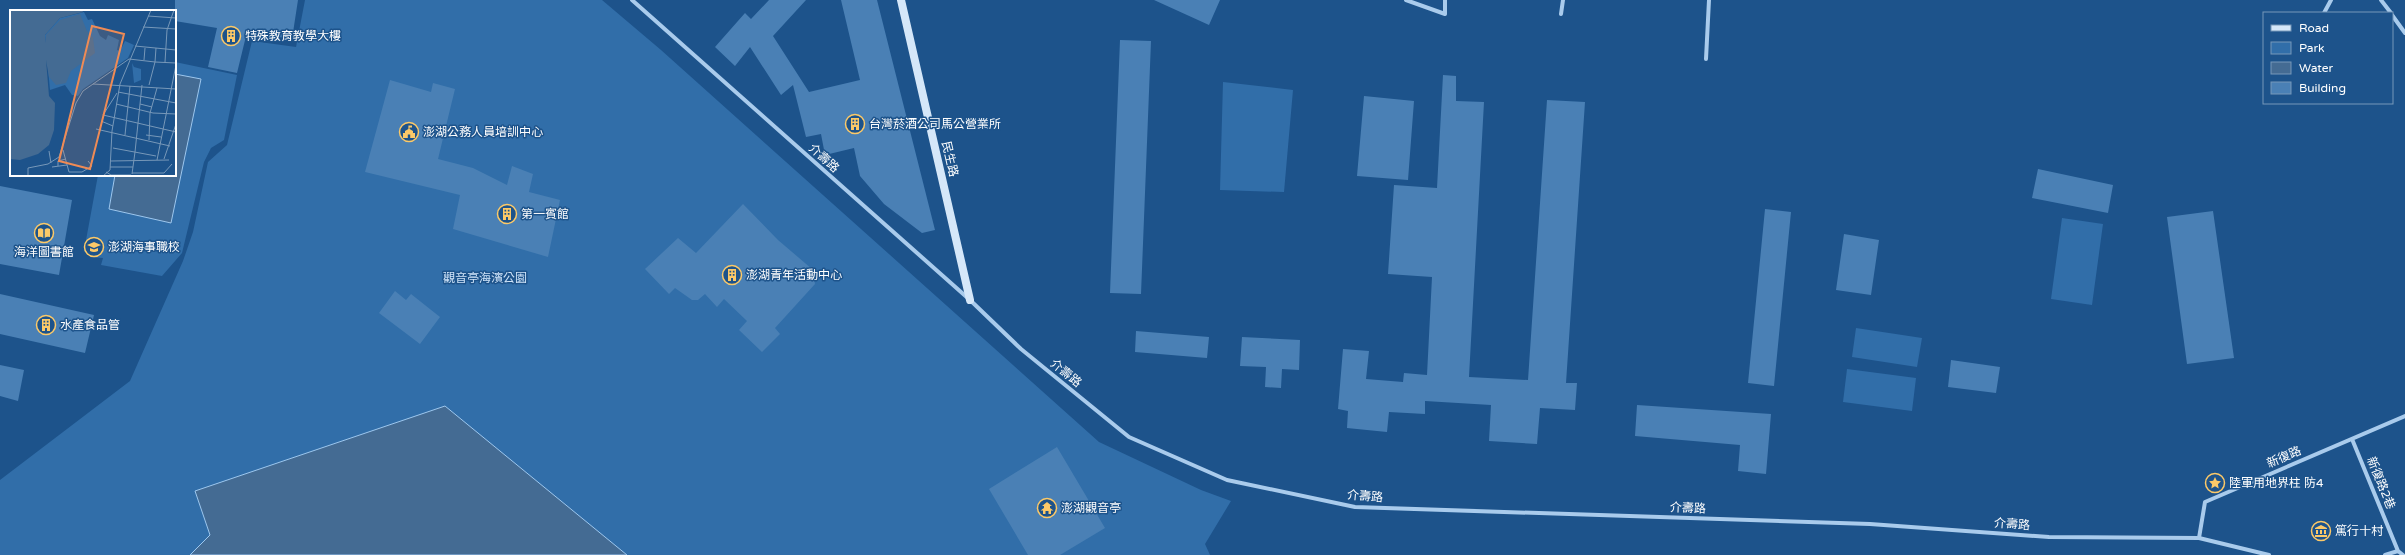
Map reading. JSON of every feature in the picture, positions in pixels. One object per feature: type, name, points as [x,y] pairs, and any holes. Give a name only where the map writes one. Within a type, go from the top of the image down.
[{"type":"main road","name":"民生路","points":[[901,0],[970,300]]},
{"type":"street","name":"介壽路","points":[[632,0],[970,300],[1021,349],[1129,437],[1227,480],[1355,507],[1870,524],[2049,537],[2199,538],[2270,555]]},
{"type":"street","points":[[1406,0],[1445,14],[1445,0]]},
{"type":"street","points":[[1561,14],[1562,0]]},
{"type":"street","points":[[1706,60],[1709,0]]},
{"type":"street","points":[[2325,12],[2331,0]]},
{"type":"street","points":[[2382,0],[2390,12]]},
{"type":"street","points":[[2393,17],[2405,33]]},
{"type":"street","name":"新復路","points":[[2199,538],[2205,502],[2405,416]]},
{"type":"street","name":"新復路2巷","points":[[2352,439],[2398,551],[2403,555]]},
{"type":"street","points":[[2385,555],[2398,551]]},
{"type":"green space","name":"觀音亭海濱公園","points":[[305,0],[602,0],[661,50],[1099,442],[1201,490],[1231,501],[1205,544],[1210,555],[0,555],[0,480],[130,381],[183,261],[193,232],[208,162],[227,145],[252,41],[296,47]]},
{"type":"green space","points":[[176,62],[237,75],[224,140],[211,148],[204,162],[182,253],[162,276],[101,265],[103,258],[92,257],[84,251],[98,176],[176,176]]},
{"type":"green space","points":[[1223,82],[1293,90],[1284,192],[1220,190]]},
{"type":"green space","points":[[2062,218],[2103,224],[2092,305],[2051,299]]},
{"type":"green space","points":[[1856,328],[1922,338],[1917,367],[1852,357]]},
{"type":"green space","points":[[1847,369],[1916,378],[1912,411],[1843,402]]},
{"type":"water","points":[[176,74],[201,79],[171,223],[109,209],[115,176],[176,176]]},
{"type":"water","points":[[445,406],[627,555],[190,555],[210,535],[195,491]]},
{"type":"building","name":"特殊教育教學大樓","points":[[175,0],[298,0],[292,39],[247,32],[237,73],[208,67],[217,28],[176,21]]},
{"type":"building","name":"台灣菸酒公司馬公營業所","points":[[769,0],[806,0],[773,36],[809,92],[860,80],[841,0],[877,0],[935,230],[922,233],[884,204],[860,176],[854,148],[825,155],[821,134],[806,137],[793,85],[781,95],[750,47],[735,66],[715,47],[745,13],[751,19]]},
{"type":"building","points":[[1154,0],[1220,0],[1209,25]]},
{"type":"building","points":[[1120,40],[1151,41],[1141,294],[1110,293]]},
{"type":"building","points":[[1443,75],[1456,76],[1456,101],[1484,102],[1469,377],[1528,380],[1547,100],[1585,102],[1566,383],[1577,383],[1575,410],[1540,408],[1537,444],[1489,441],[1491,405],[1425,401],[1425,414],[1389,412],[1387,432],[1347,428],[1348,411],[1338,409],[1343,349],[1369,351],[1366,379],[1403,382],[1404,373],[1427,375],[1432,277],[1388,274],[1394,185],[1437,188]]},
{"type":"building","points":[[390,80],[431,92],[433,83],[455,89],[438,159],[473,168],[507,185],[512,166],[533,174],[529,192],[560,200],[548,257],[453,229],[460,195],[365,172]]},
{"type":"building","points":[[1364,96],[1414,101],[1408,180],[1357,176]]},
{"type":"building","points":[[2038,169],[2113,185],[2108,213],[2032,198]]},
{"type":"building","name":"海洋圖書館","points":[[0,186],[72,200],[59,275],[0,264]]},
{"type":"building","name":"澎湖青年活動中心","points":[[743,204],[778,240],[812,269],[815,284],[775,328],[780,334],[762,352],[739,330],[747,321],[724,299],[717,307],[705,294],[698,300],[692,300],[675,288],[669,294],[645,269],[678,238],[696,253]]},
{"type":"building","points":[[1765,209],[1791,212],[1774,386],[1748,383]]},
{"type":"building","points":[[2213,211],[2234,358],[2187,364],[2167,217]]},
{"type":"building","points":[[1844,234],[1879,240],[1871,295],[1836,290]]},
{"type":"building","points":[[395,291],[406,300],[411,294],[440,317],[420,344],[379,313]]},
{"type":"building","name":"水產食品管","points":[[0,294],[94,315],[85,353],[0,334]]},
{"type":"building","points":[[1136,331],[1209,337],[1207,358],[1135,352]]},
{"type":"building","points":[[1242,337],[1300,340],[1299,370],[1282,369],[1281,388],[1265,387],[1266,367],[1240,366]]},
{"type":"building","points":[[1951,360],[2000,367],[1996,393],[1948,387]]},
{"type":"building","points":[[0,365],[24,370],[18,401],[0,396]]},
{"type":"building","points":[[1637,405],[1771,414],[1766,474],[1738,471],[1740,445],[1635,436]]},
{"type":"building","name":"澎湖觀音亭","points":[[1057,447],[1105,528],[1060,555],[1028,555],[989,489]]},
{"type":"place","name":"特殊教育教學大樓","points":[[231,36]]},
{"type":"place","name":"台灣菸酒公司馬公營業所","points":[[855,124]]},
{"type":"place","name":"澎湖公務人員培訓中心","points":[[409,132]]},
{"type":"place","name":"第一賓館","points":[[507,214]]},
{"type":"place","name":"海洋圖書館","points":[[44,233]]},
{"type":"place","name":"澎湖海事職校","points":[[94,247]]},
{"type":"place","name":"澎湖青年活動中心","points":[[732,275]]},
{"type":"place","name":"水產食品管","points":[[46,325]]},
{"type":"place","name":"陸軍用地界柱 防4","points":[[2215,483]]},
{"type":"place","name":"澎湖觀音亭","points":[[1047,508]]},
{"type":"place","name":"篤行十村","points":[[2321,531]]}]
